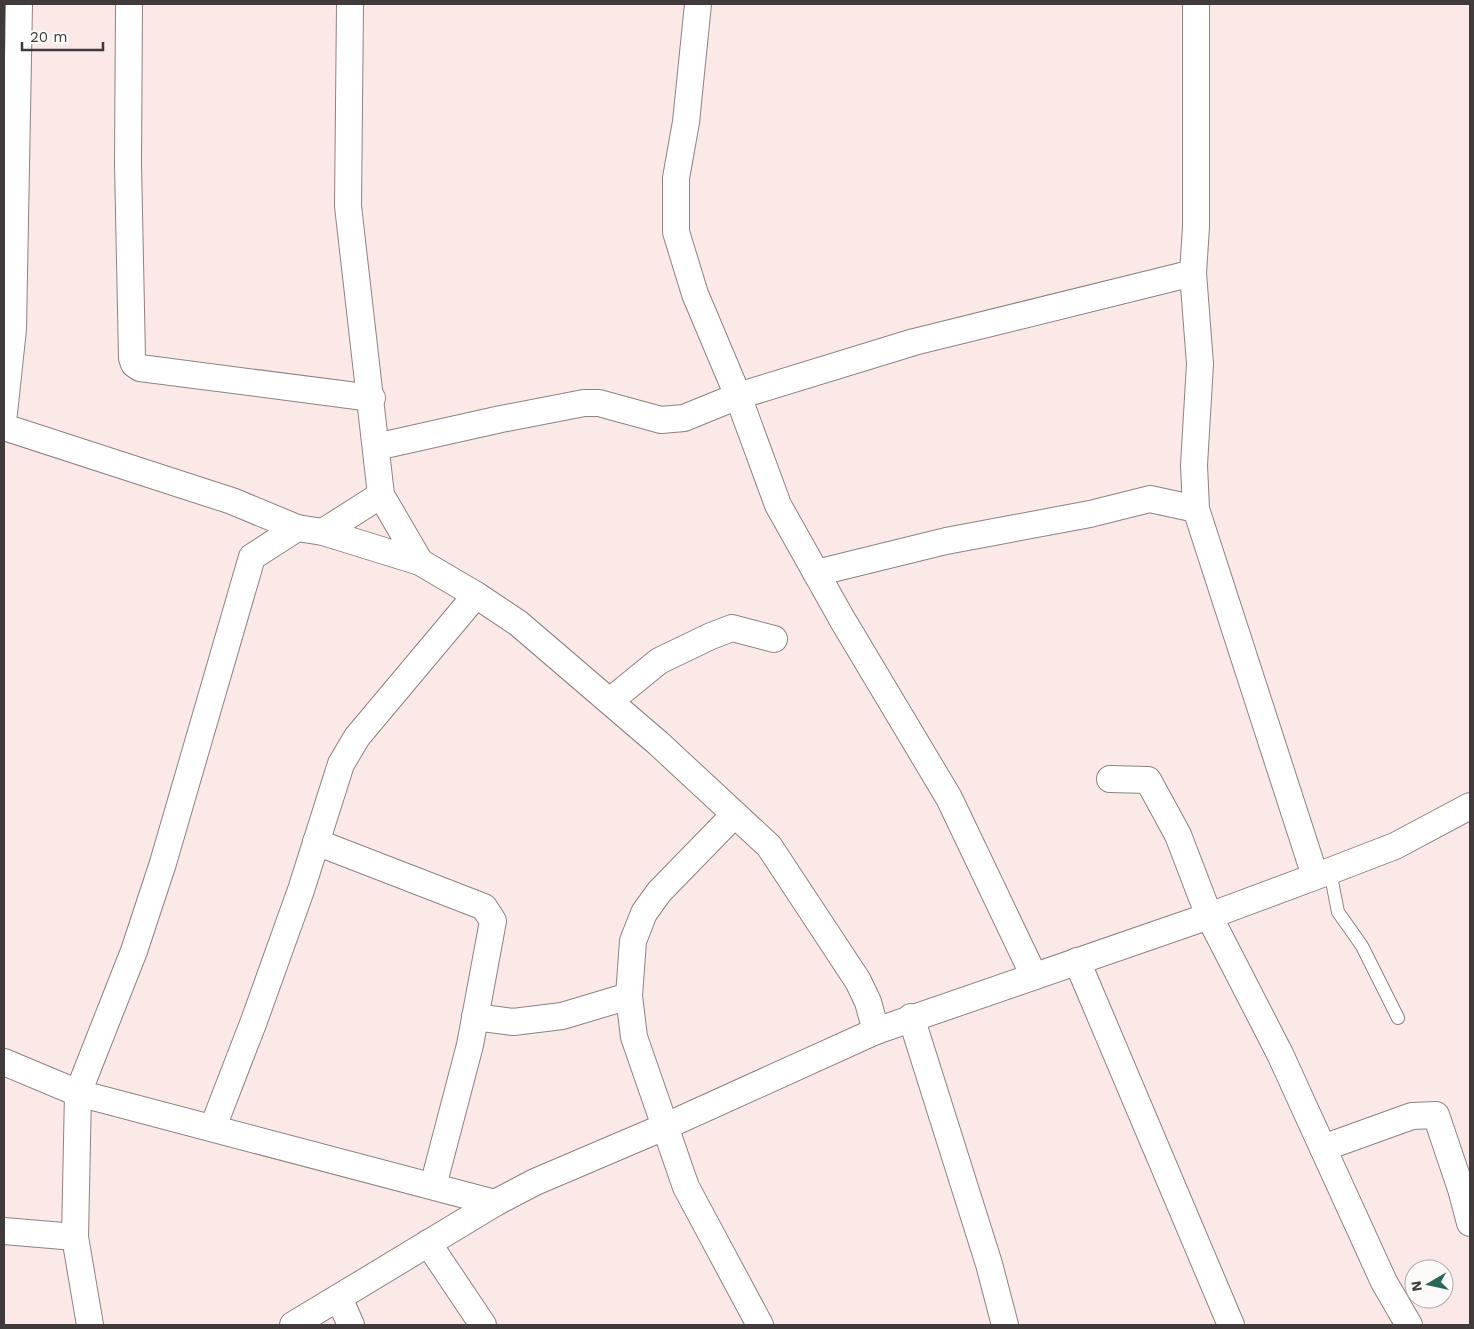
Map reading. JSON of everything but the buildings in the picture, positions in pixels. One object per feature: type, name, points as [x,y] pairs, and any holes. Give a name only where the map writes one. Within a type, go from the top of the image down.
[{"type":"street","points":[[4,413],[13,329],[9,190],[19,4]]},
{"type":"street","points":[[129,4],[128,173],[132,358],[134,364],[140,368],[372,398]]},
{"type":"street","points":[[350,4],[348,206],[352,257],[372,398],[381,495],[420,562]]},
{"type":"street","points":[[698,4],[686,122],[676,178],[676,232],[695,294],[738,396],[778,505],[949,798],[1034,976]]},
{"type":"street","points":[[1196,4],[1196,208],[1193,273],[1200,364],[1194,465],[1196,509],[1323,874]]},
{"type":"street","points":[[376,447],[500,419],[584,403],[599,403],[661,420],[684,418],[738,396],[914,342],[1193,273]]},
{"type":"street","points":[[4,427],[224,499],[297,528],[323,532],[420,562],[476,595],[518,623],[658,743],[769,846],[858,981],[868,1002],[876,1031]]},
{"type":"street","points":[[323,532],[381,495]]},
{"type":"street","points":[[816,573],[946,541],[1090,514],[1150,499],[1196,509]]},
{"type":"street","points":[[90,1325],[74,1237],[78,1093],[134,951],[155,890],[252,557],[297,528]]},
{"type":"street","points":[[213,1127],[254,1021],[341,764],[357,737],[476,595]]},
{"type":"street","points":[[610,701],[659,661],[732,628],[774,639]]},
{"type":"street","points":[[1110,779],[1148,780],[1178,835],[1209,916],[1280,1054],[1384,1282],[1408,1325]]},
{"type":"street","points":[[293,1325],[495,1203],[535,1182],[664,1127],[876,1031],[910,1017],[1209,916],[1323,874],[1395,846],[1470,806]]},
{"type":"street","points":[[734,815],[659,892],[644,913],[633,941],[629,996],[634,1037],[686,1186],[760,1325]]},
{"type":"street","points":[[316,842],[484,907],[493,921],[470,1045],[433,1186]]},
{"type":"street","points":[[1077,961],[1231,1325]]},
{"type":"street","points":[[475,1016],[512,1022],[562,1016],[629,996]]},
{"type":"street","points":[[910,1017],[990,1264],[1004,1325]]},
{"type":"street","points":[[4,1062],[78,1093],[213,1127],[495,1203]]},
{"type":"street","points":[[1323,1148],[1412,1116],[1436,1115],[1462,1188],[1470,1223]]},
{"type":"street","points":[[4,1231],[74,1237]]},
{"type":"street","points":[[428,1244],[483,1325]]},
{"type":"street","points":[[339,1298],[351,1325]]},
{"type":"lane","points":[[1323,874],[1338,912],[1362,946],[1398,1018]]}]
